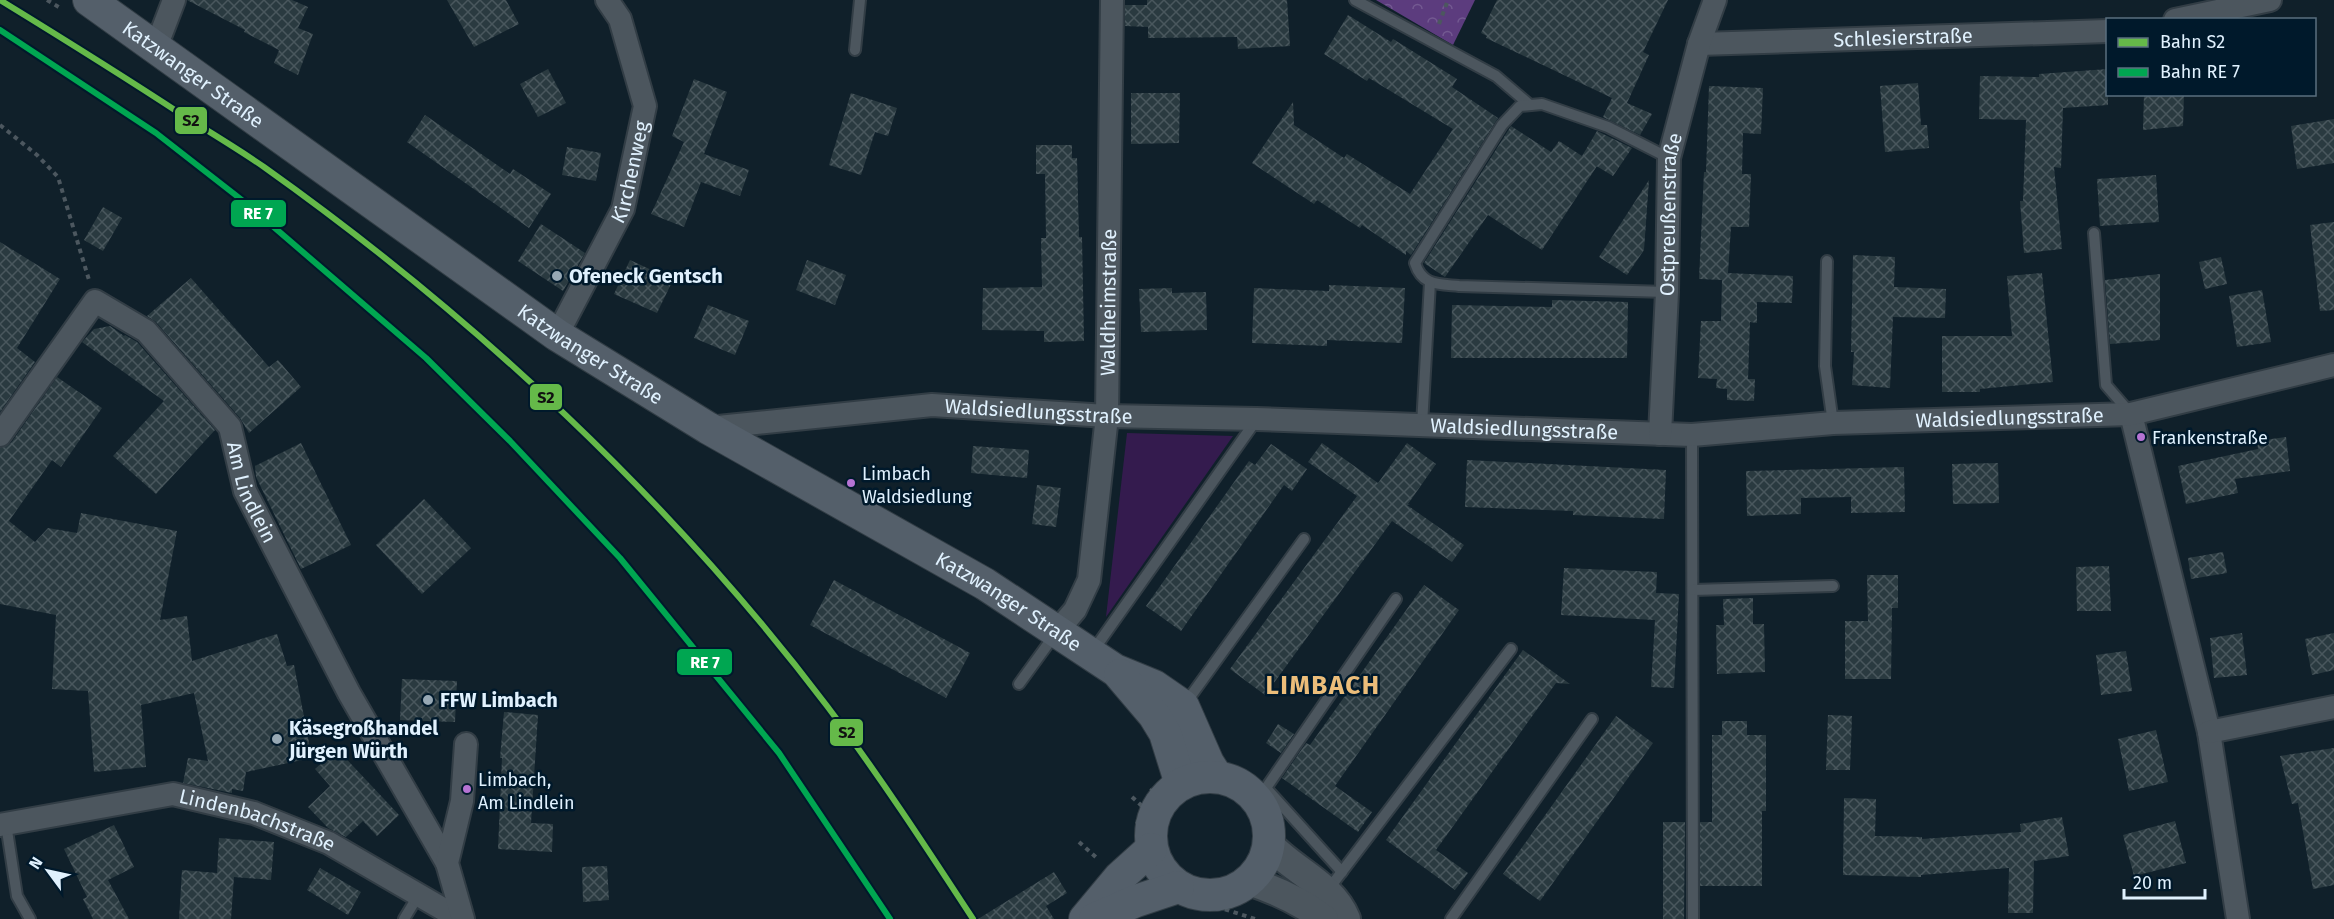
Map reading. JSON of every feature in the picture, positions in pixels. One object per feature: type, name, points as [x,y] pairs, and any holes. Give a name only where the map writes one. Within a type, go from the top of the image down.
[{"type":"main road","name":"Katzwanger Straße","points":[[89,0],[557,335],[708,428],[986,584],[1103,661],[1154,686],[1183,706]]},
{"type":"main road","name":"Katzwanger Straße","points":[[1103,661],[1154,715],[1165,733],[1182,783]]},
{"type":"main road","points":[[1183,706],[1208,764],[1217,777]]},
{"type":"main road","points":[[1198,777],[1217,777],[1236,782],[1256,798],[1267,819],[1269,844],[1262,864],[1249,881],[1227,893],[1202,895],[1178,887],[1161,871],[1151,849],[1151,823],[1162,800],[1182,783],[1198,777]]},
{"type":"main road","points":[[1085,919],[1119,877],[1151,849]]},
{"type":"main road","points":[[1095,919],[1136,901],[1178,887]]},
{"type":"street","points":[[156,47],[174,0]]},
{"type":"street","name":"Kirchenweg","points":[[557,335],[623,209],[645,106],[620,19],[607,0]]},
{"type":"street","name":"Waldheimstraße","points":[[1058,630],[1075,610],[1089,580],[1107,416],[1112,0]]},
{"type":"street","name":"Ostpreußenstraße","points":[[1660,434],[1669,158],[1699,44],[1714,0]]},
{"type":"street","points":[[2184,18],[2270,0]]},
{"type":"street","name":"Schlesierstraße","points":[[1699,44],[2106,31]]},
{"type":"street","points":[[0,435],[95,301]]},
{"type":"street","name":"Am Lindlein","points":[[95,301],[146,332],[230,427],[245,491],[349,693],[447,863],[461,919]]},
{"type":"street","name":"Waldsiedlungsstraße","points":[[708,428],[932,405],[1107,416],[1257,419],[1692,435],[1833,423],[2131,414],[2334,364]]},
{"type":"street","points":[[2131,414],[2209,732],[2238,919]]},
{"type":"street","points":[[2209,732],[2334,707]]},
{"type":"street","points":[[447,863],[462,801],[466,744]]},
{"type":"street","name":"Lindenbachstraße","points":[[3,825],[173,794],[254,813],[329,843],[461,919]]},
{"type":"street","points":[[1269,844],[1279,855],[1335,881],[1346,919]]},
{"type":"street","points":[[1249,881],[1279,891],[1324,919]]},
{"type":"lane","points":[[855,50],[860,0]]},
{"type":"lane","points":[[1355,0],[1496,76],[1530,105]]},
{"type":"lane","points":[[1666,292],[1459,286],[1430,282],[1420,276],[1415,263],[1502,125],[1520,106],[1542,104],[1608,128],[1669,158]]},
{"type":"lane","points":[[2094,233],[2106,385],[2131,414]]},
{"type":"lane","points":[[1827,261],[1825,366],[1833,423]]},
{"type":"lane","points":[[1422,425],[1430,282]]},
{"type":"lane","points":[[1103,661],[1257,419]]},
{"type":"lane","points":[[1692,435],[1693,919]]},
{"type":"lane","points":[[1183,706],[1304,539]]},
{"type":"lane","points":[[1693,590],[1833,586]]},
{"type":"lane","points":[[1396,599],[1266,788],[1335,881],[1511,649]]},
{"type":"lane","points":[[1019,684],[1058,630]]},
{"type":"lane","points":[[1451,919],[1592,719]]},
{"type":"lane","points":[[3,825],[17,896],[30,919]]},
{"type":"lane","points":[[404,919],[418,896]]},
{"type":"path","points":[[1436,31],[1448,0]]},
{"type":"path","points":[[0,125],[38,155],[58,177],[95,301]]},
{"type":"path","points":[[1132,797],[1143,807]]},
{"type":"path","points":[[1080,842],[1105,865]]},
{"type":"shaded area","points":[[1127,433],[1233,436],[1106,617]]},
{"type":"green space","points":[[1376,0],[1475,0],[1453,45]]},
{"type":"building","points":[[187,0],[292,0],[308,7],[298,28],[313,34],[298,75],[274,63],[279,50]]},
{"type":"building","points":[[447,0],[506,0],[519,24],[474,47]]},
{"type":"building","points":[[1147,0],[1287,0],[1290,46],[1238,49],[1237,37],[1148,38],[1148,27],[1125,26],[1125,5],[1147,5]]},
{"type":"building","points":[[1497,0],[1668,0],[1643,52],[1649,55],[1627,103],[1652,114],[1640,135],[1603,117],[1612,98],[1486,38],[1487,36],[1481,33]]},
{"type":"building","points":[[1348,15],[1391,42],[1393,39],[1457,79],[1452,87],[1498,118],[1411,255],[1406,251],[1406,255],[1362,225],[1360,228],[1317,200],[1314,204],[1252,163],[1293,102],[1294,125],[1344,158],[1347,154],[1410,194],[1453,129],[1369,78],[1367,81],[1324,54]]},
{"type":"building","points":[[548,69],[566,103],[538,117],[520,84]]},
{"type":"building","points":[[2106,69],[2108,105],[2063,108],[2061,168],[2054,167],[2062,249],[2024,253],[2020,201],[2023,201],[2026,120],[1979,119],[1980,76],[2039,77],[2039,74]]},
{"type":"building","points":[[694,79],[727,92],[704,154],[749,170],[740,196],[701,182],[684,227],[651,214],[684,142],[672,136]]},
{"type":"building","points":[[1918,83],[1921,125],[1927,125],[1929,148],[1885,152],[1880,86]]},
{"type":"building","points":[[1709,86],[1763,88],[1761,134],[1743,133],[1742,174],[1751,174],[1749,227],[1731,227],[1728,273],[1793,276],[1792,303],[1757,302],[1757,323],[1750,322],[1748,379],[1755,379],[1754,401],[1727,400],[1727,389],[1716,388],[1717,379],[1698,378],[1701,321],[1721,321],[1722,280],[1699,279]]},
{"type":"building","points":[[851,93],[897,108],[888,136],[875,132],[861,175],[829,165]]},
{"type":"building","points":[[1131,93],[1180,93],[1179,143],[1131,144]]},
{"type":"building","points":[[2144,96],[2184,96],[2183,126],[2143,130]]},
{"type":"building","points":[[425,115],[510,174],[513,169],[551,194],[529,228],[407,142]]},
{"type":"building","points":[[2334,119],[2334,163],[2297,169],[2291,126]]},
{"type":"building","points":[[1511,126],[1551,152],[1559,141],[1582,156],[1597,131],[1632,148],[1613,176],[1597,166],[1542,250],[1488,215],[1445,277],[1424,263]]},
{"type":"building","points":[[1036,145],[1072,145],[1072,158],[1077,158],[1079,237],[1082,237],[1084,341],[1044,342],[1044,331],[982,330],[983,288],[1042,287],[1041,238],[1046,238],[1045,174],[1036,174]]},
{"type":"building","points":[[567,147],[601,153],[596,181],[562,175]]},
{"type":"building","points":[[2156,175],[2159,222],[2100,226],[2097,179]]},
{"type":"building","points":[[1649,180],[1644,250],[1627,275],[1599,257]]},
{"type":"building","points":[[103,207],[122,218],[103,251],[84,240]]},
{"type":"building","points":[[2334,222],[2334,310],[2320,311],[2310,225]]},
{"type":"building","name":"Ofeneck Gentsch","points":[[541,224],[585,253],[563,291],[518,261]]},
{"type":"building","points":[[0,242],[60,279],[17,348],[35,362],[0,412]]},
{"type":"building","points":[[1853,255],[1895,257],[1894,287],[1946,289],[1945,318],[1893,317],[1890,388],[1852,385]]},
{"type":"building","points":[[2221,257],[2227,284],[2205,289],[2199,262]]},
{"type":"building","points":[[630,260],[673,280],[657,313],[614,294]]},
{"type":"building","points":[[807,260],[846,275],[835,305],[796,290]]},
{"type":"building","points":[[2042,273],[2053,382],[1980,389],[1980,392],[1942,392],[1942,336],[2012,336],[2007,276]]},
{"type":"building","points":[[2160,274],[2160,340],[2110,344],[2105,280]]},
{"type":"building","points":[[191,278],[269,367],[278,360],[301,387],[249,433],[240,418],[156,322],[147,316]]},
{"type":"building","points":[[1329,285],[1405,288],[1402,343],[1327,340],[1327,346],[1252,343],[1254,288],[1329,291]]},
{"type":"building","points":[[1172,288],[1172,293],[1206,292],[1207,330],[1141,332],[1139,289]]},
{"type":"building","points":[[2262,290],[2271,342],[2237,347],[2229,296]]},
{"type":"building","points":[[1552,300],[1628,302],[1627,358],[1451,358],[1452,305],[1552,307]]},
{"type":"building","points":[[708,305],[749,321],[735,355],[694,338]]},
{"type":"building","points":[[110,326],[137,342],[215,430],[156,494],[113,456],[164,401],[82,342],[94,329]]},
{"type":"building","points":[[57,377],[102,408],[61,467],[52,460],[9,521],[35,542],[48,528],[77,533],[81,513],[177,531],[160,620],[187,616],[192,661],[277,634],[287,666],[294,665],[312,758],[246,772],[243,791],[232,789],[232,793],[183,783],[188,758],[208,761],[194,693],[141,705],[146,767],[94,772],[88,691],[52,689],[56,615],[0,604],[0,448],[11,443]]},
{"type":"building","points":[[2286,437],[2290,471],[2235,479],[2238,493],[2186,504],[2178,466],[2258,449],[2257,441]]},
{"type":"building","points":[[301,443],[351,545],[301,569],[256,477],[255,466]]},
{"type":"building","points":[[1322,443],[1378,483],[1407,443],[1436,464],[1408,504],[1410,505],[1407,505],[1464,545],[1452,562],[1392,521],[1265,695],[1230,669],[1357,496],[1308,462]]},
{"type":"building","points":[[1271,444],[1307,469],[1292,491],[1284,485],[1181,631],[1146,606],[1249,461],[1255,465]]},
{"type":"building","points":[[973,446],[1029,450],[1027,478],[971,473]]},
{"type":"building","points":[[1467,460],[1666,470],[1664,519],[1573,515],[1573,511],[1465,507]]},
{"type":"building","points":[[1998,463],[1999,503],[1953,504],[1952,464]]},
{"type":"building","points":[[1904,467],[1905,512],[1851,513],[1851,497],[1801,498],[1801,514],[1747,516],[1746,471]]},
{"type":"building","points":[[1037,485],[1061,488],[1056,527],[1032,524]]},
{"type":"building","points":[[424,499],[471,548],[422,594],[376,545]]},
{"type":"building","points":[[2223,552],[2227,573],[2191,579],[2188,558]]},
{"type":"building","points":[[2109,566],[2111,611],[2077,611],[2076,567]]},
{"type":"building","points":[[1564,568],[1657,572],[1656,593],[1679,594],[1674,688],[1651,687],[1655,620],[1561,615]]},
{"type":"building","points":[[1867,575],[1898,575],[1898,608],[1892,608],[1891,679],[1845,679],[1845,621],[1868,621]]},
{"type":"building","points":[[834,580],[970,653],[946,698],[810,625]]},
{"type":"building","points":[[1424,585],[1459,610],[1335,786],[1372,812],[1358,832],[1282,778],[1306,743],[1310,745]]},
{"type":"building","points":[[1753,598],[1753,624],[1764,624],[1765,672],[1717,674],[1716,625],[1724,625],[1723,599]]},
{"type":"building","points":[[2242,633],[2247,675],[2214,678],[2210,638]]},
{"type":"building","points":[[2334,633],[2334,670],[2312,675],[2305,639]]},
{"type":"building","points":[[1523,650],[1570,684],[1556,683],[1436,850],[1468,873],[1455,890],[1386,840]]},
{"type":"building","points":[[2126,651],[2132,691],[2101,695],[2096,655]]},
{"type":"building","name":"FFW Limbach","points":[[402,679],[457,681],[455,722],[400,720]]},
{"type":"building","points":[[504,712],[538,715],[531,823],[553,824],[552,852],[498,849],[502,758],[500,758]]},
{"type":"building","points":[[1828,715],[1852,716],[1850,770],[1826,770]]},
{"type":"building","points":[[1616,716],[1653,743],[1540,901],[1503,874]]},
{"type":"building","points":[[1722,721],[1747,721],[1747,735],[1766,735],[1766,811],[1762,811],[1762,886],[1700,886],[1700,822],[1712,822],[1712,735],[1722,735]]},
{"type":"building","points":[[1278,724],[1294,734],[1281,753],[1266,743]]},
{"type":"building","points":[[2156,730],[2168,782],[2129,791],[2118,739]]},
{"type":"building","points":[[2334,748],[2334,885],[2313,889],[2298,803],[2292,804],[2280,756]]},
{"type":"building","points":[[337,749],[399,815],[377,836],[363,821],[346,837],[328,828],[308,807],[330,786],[315,769]]},
{"type":"building","points":[[1844,798],[1876,799],[1875,836],[1922,837],[1922,839],[2021,832],[2020,824],[2062,817],[2069,856],[2034,861],[2033,913],[2008,913],[2009,868],[1921,875],[1921,877],[1843,875]]},
{"type":"building","points":[[2175,821],[2186,863],[2134,876],[2123,835]]},
{"type":"building","points":[[1663,822],[1685,822],[1684,919],[1663,919]]},
{"type":"building","points":[[114,825],[134,867],[108,880],[129,919],[93,919],[83,899],[87,897],[64,849]]},
{"type":"building","points":[[219,838],[274,842],[271,880],[234,877],[231,919],[179,919],[182,870],[217,873]]},
{"type":"building","points":[[607,866],[609,900],[583,902],[582,867]]},
{"type":"building","points":[[320,868],[361,892],[348,915],[307,890]]},
{"type":"building","points":[[1054,872],[1067,893],[1046,906],[1054,919],[978,919]]},
{"type":"rail line","name":"S2","points":[[0,0],[264,167],[419,285],[566,415],[636,484],[766,630],[865,758],[973,919]]},
{"type":"transit line","points":[[0,30],[156,133],[247,204],[426,358],[510,441],[620,558],[779,753],[890,919]]},
{"type":"place","name":"Ofeneck Gentsch","points":[[557,276]]},
{"type":"place","name":"Frankenstraße","points":[[2141,437]]},
{"type":"place","name":"Limbach Waldsiedlung","points":[[851,483]]},
{"type":"place","name":"FFW Limbach","points":[[428,700]]},
{"type":"place","name":"Käsegroßhandel Jürgen Würth","points":[[277,739]]},
{"type":"place","name":"Limbach, Am Lindlein","points":[[467,789]]},
{"type":"district","name":"LIMBACH","points":[[1323,685]]}]
